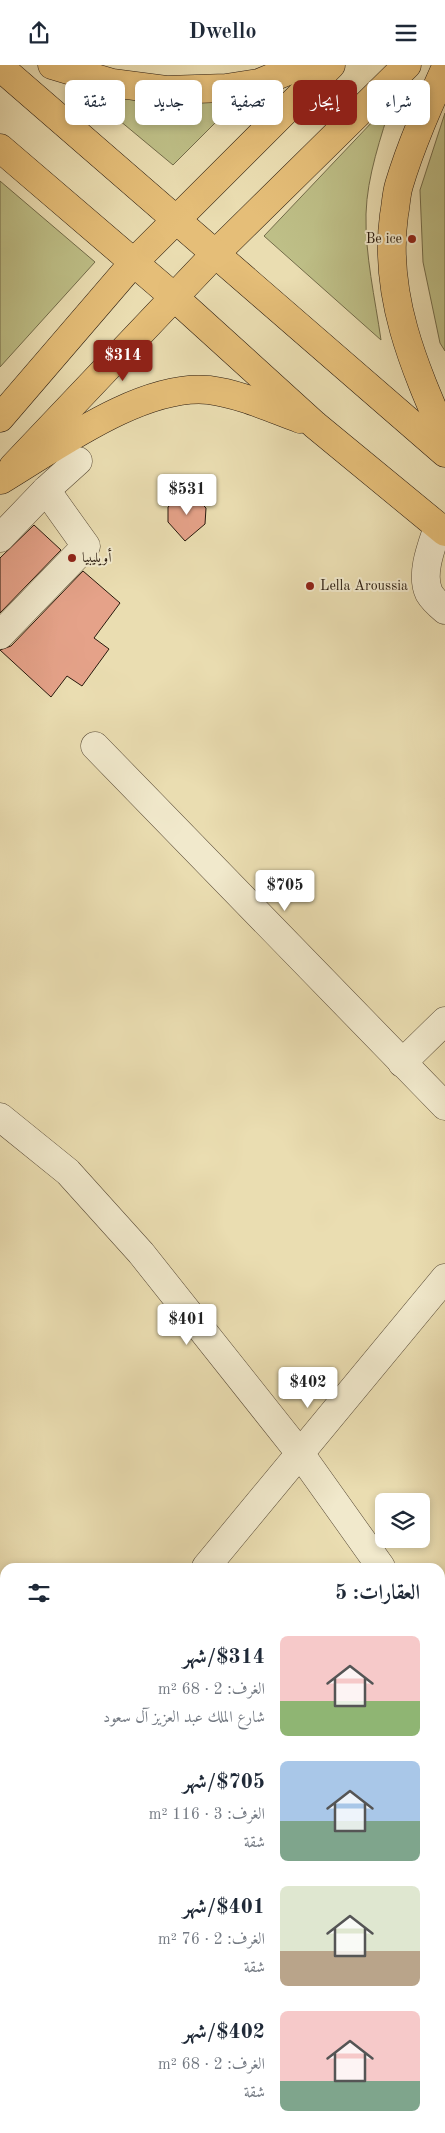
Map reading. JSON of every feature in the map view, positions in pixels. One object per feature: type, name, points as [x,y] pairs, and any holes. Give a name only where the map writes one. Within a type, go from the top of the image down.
[{"type":"main road","points":[[52,65],[112,83],[166,89],[226,88],[259,83],[302,65]]},
{"type":"main road","points":[[0,418],[134,262],[331,65]]},
{"type":"main road","points":[[0,480],[65,414],[215,254],[407,65]]},
{"type":"main road","points":[[0,67],[445,453]]},
{"type":"main road","points":[[445,69],[426,110],[399,187],[392,230],[392,271],[399,313],[410,353],[445,437]]},
{"type":"main road","points":[[0,148],[174,297],[315,425],[442,530]]},
{"type":"main road","points":[[0,480],[116,413],[153,397],[187,390],[208,390],[235,395],[315,425]]},
{"type":"street","points":[[0,538],[46,490],[78,461]]},
{"type":"street","points":[[0,635],[86,546],[46,490]]},
{"type":"street","points":[[442,530],[428,561],[426,582],[433,598],[445,610]]},
{"type":"street","points":[[95,746],[445,1106]]},
{"type":"street","points":[[402,1063],[445,1021]]},
{"type":"street","points":[[0,1117],[68,1172],[141,1253],[299,1452],[378,1563]]},
{"type":"street","points":[[209,1563],[299,1452],[445,1278]]},
{"type":"green space","points":[[125,95],[135,96],[135,125],[202,125],[202,96],[212,95],[213,125],[173,165],[125,125]]},
{"type":"green space","points":[[445,113],[445,351],[440,343],[423,262],[420,190]]},
{"type":"green space","points":[[369,125],[385,125],[369,185],[366,214],[369,261],[381,340],[264,236]]},
{"type":"green space","points":[[0,181],[95,262],[0,367]]},
{"type":"building","points":[[180,496],[195,497],[206,508],[205,524],[185,541],[168,522],[168,507]]},
{"type":"building","points":[[34,525],[61,550],[0,613],[0,558]]},
{"type":"building","points":[[83,571],[120,603],[94,638],[109,649],[82,686],[67,676],[51,697],[0,650],[11,646]]},
{"type":"place","name":"Be ice","points":[[412,239]]},
{"type":"place","name":"أويليبيا","points":[[72,558]]},
{"type":"place","name":"Lella Aroussia","points":[[310,586]]}]
